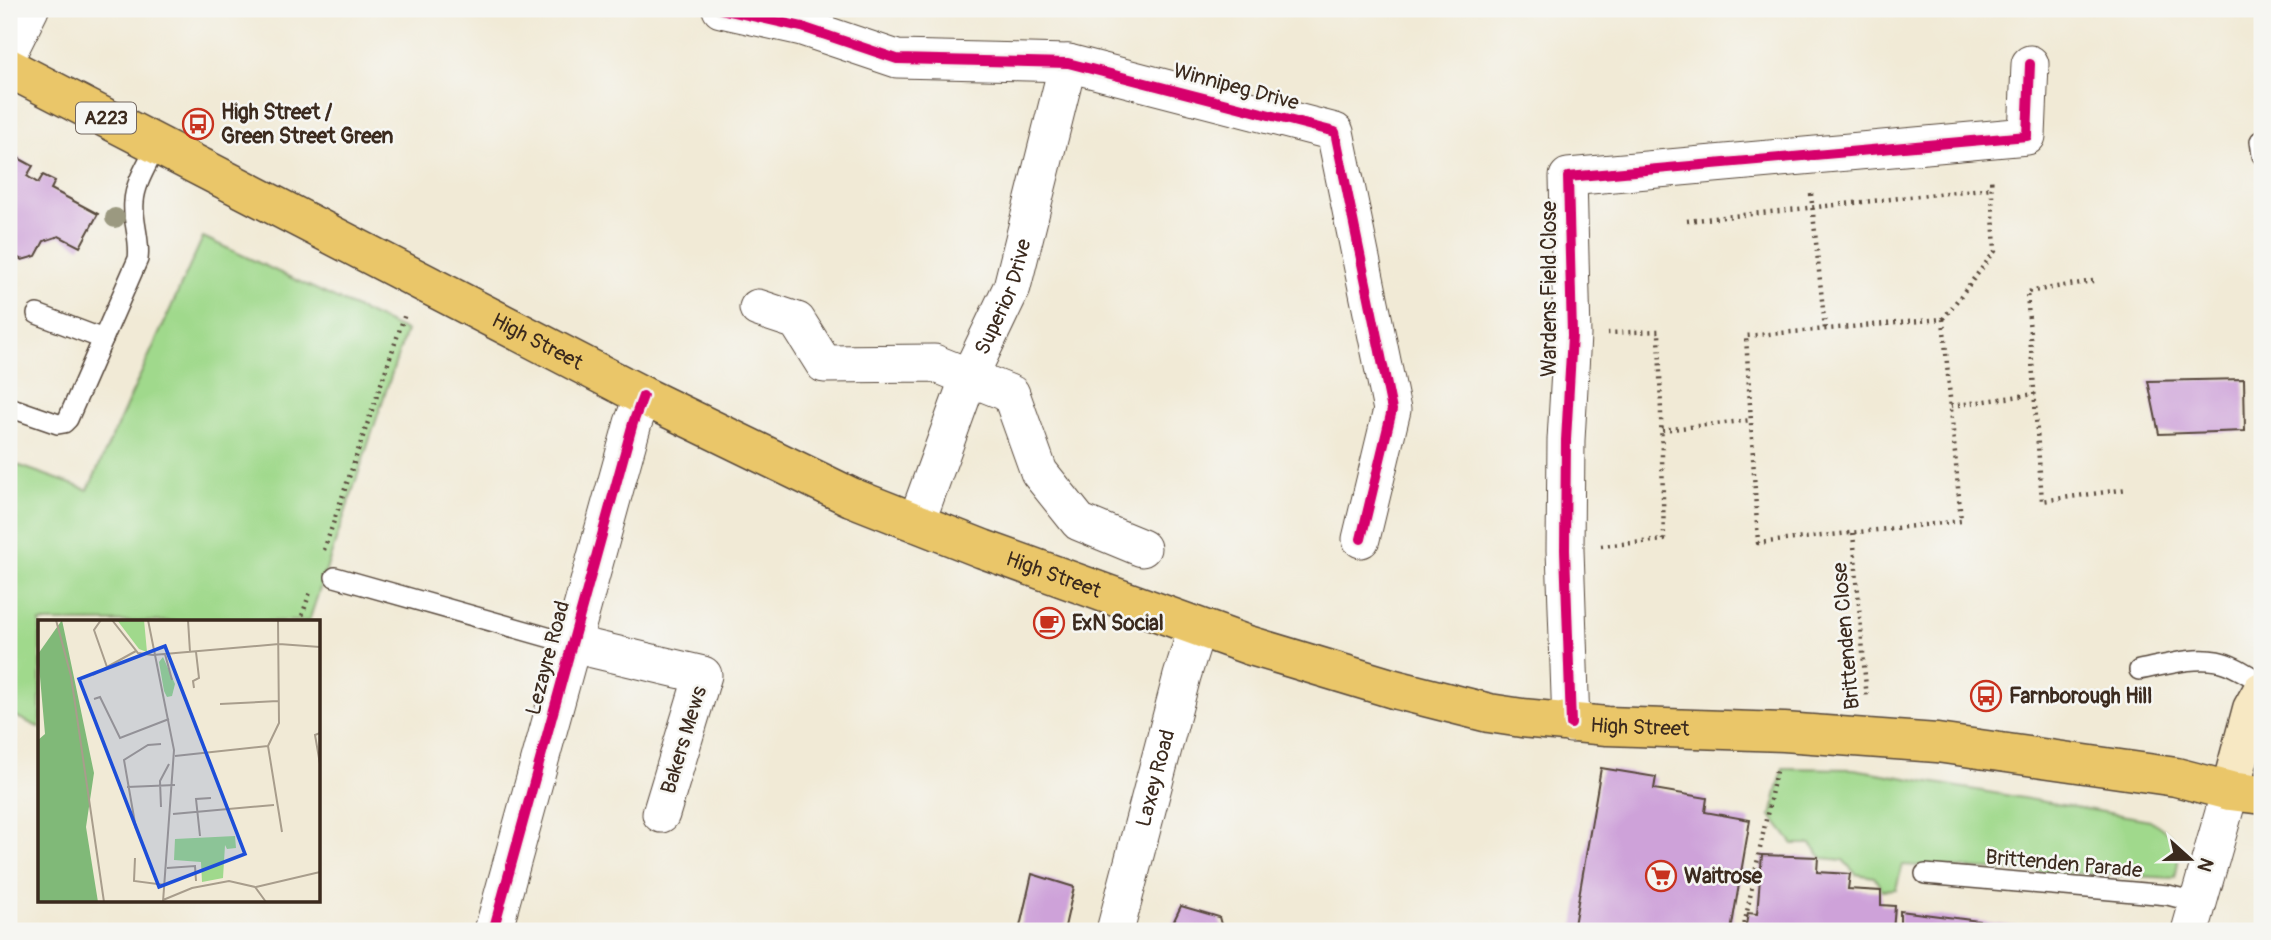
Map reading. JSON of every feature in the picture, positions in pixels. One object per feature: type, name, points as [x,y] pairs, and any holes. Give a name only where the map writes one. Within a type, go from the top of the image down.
[{"type":"main road","name":"High Street","points":[[9,68],[643,396],[839,492],[1197,628],[1313,665],[1457,706],[1511,717],[1571,724],[1870,737],[2006,751],[2176,777],[2246,793]]},
{"type":"main road","points":[[2246,793],[2252,709],[2262,691]]},
{"type":"street","points":[[9,51],[30,9]]},
{"type":"street","name":"Winnipeg Drive","points":[[721,9],[804,18],[897,59],[1068,63],[1335,132],[1392,410],[1361,539]]},
{"type":"street","name":"Superior Drive","points":[[916,523],[969,377],[1012,287],[1068,63]]},
{"type":"street","name":"Wardens Field Close","points":[[1571,724],[1565,550],[1566,440],[1572,335],[1568,177],[2027,136],[2030,64]]},
{"type":"street","points":[[758,308],[797,321],[824,364],[934,363],[1012,394],[1039,472],[1079,522],[1142,548]]},
{"type":"street","name":"Lezayre Road","points":[[493,931],[633,423],[643,396]]},
{"type":"street","name":"Laxey Road","points":[[1115,931],[1197,628]]},
{"type":"street","name":"Bakers Mews","points":[[572,644],[703,675],[661,814]]},
{"type":"street","points":[[2194,917],[2246,793]]},
{"type":"lane","points":[[9,407],[53,423],[64,423],[68,419],[138,259],[133,203],[136,189],[157,144]]},
{"type":"lane","points":[[37,314],[103,339]]},
{"type":"lane","points":[[335,577],[572,644]]},
{"type":"lane","points":[[2139,670],[2194,660],[2216,661],[2236,667],[2262,683]]},
{"type":"lane","name":"Brittenden Parade","points":[[1925,874],[2168,895],[2194,917]]},
{"type":"path","points":[[1943,319],[1995,251],[1989,140]]},
{"type":"path","points":[[1807,156],[1825,329]]},
{"type":"path","points":[[1687,221],[1992,188]]},
{"type":"path","points":[[322,558],[398,328],[419,281]]},
{"type":"path","points":[[2093,281],[2027,292],[2042,501],[2127,489]]},
{"type":"path","points":[[1565,550],[1664,540],[1659,331],[1572,335]]},
{"type":"path","points":[[1951,407],[2035,394]]},
{"type":"path","points":[[1661,430],[1751,420]]},
{"type":"path","points":[[300,620],[313,583]]},
{"type":"path","points":[[1743,931],[1784,732]]},
{"type":"green space","points":[[203,237],[406,331],[309,620],[38,620],[38,727],[9,713],[9,462],[88,490]]},
{"type":"green space","points":[[1783,768],[1854,769],[2150,820],[2176,843],[2179,857],[2175,878],[1902,865],[1896,889],[1882,890],[1874,877],[1856,874],[1843,860],[1823,858],[1811,844],[1793,844],[1771,816]]},
{"type":"building","points":[[9,153],[33,166],[27,176],[38,183],[43,175],[55,181],[51,189],[98,214],[80,247],[59,236],[44,241],[36,256],[22,260],[9,253]]},
{"type":"building","points":[[2244,379],[2245,431],[2159,434],[2148,381]]},
{"type":"building","name":"Waitrose","points":[[1601,768],[1656,777],[1654,789],[1707,798],[1705,812],[1750,820],[1731,931],[1573,931]]},
{"type":"building","points":[[1762,855],[1818,857],[1817,872],[1850,874],[1848,889],[1881,891],[1881,905],[1895,906],[1893,931],[1745,931],[1748,913],[1757,914]]},
{"type":"building","points":[[1032,874],[1074,887],[1064,931],[1019,931]]},
{"type":"building","points":[[1181,906],[1219,917],[1222,928],[1233,931],[1169,931]]},
{"type":"building","points":[[1900,911],[2042,929],[2042,931],[1900,931]]},
{"type":"cycle path","points":[[721,9],[802,27],[897,59],[1068,63],[1335,132],[1392,410],[1361,539]]},
{"type":"cycle path","points":[[1571,724],[1565,550],[1566,440],[1572,335],[1568,177],[2027,136],[2030,64]]},
{"type":"cycle path","points":[[493,931],[633,423],[643,396]]},
{"type":"place","name":"High Street / Green Street Green","points":[[198,124]]},
{"type":"place","name":"ExN Social","points":[[1049,623]]},
{"type":"place","name":"Farnborough Hill","points":[[1986,696]]},
{"type":"place","name":"Waitrose","points":[[1661,876]]}]
